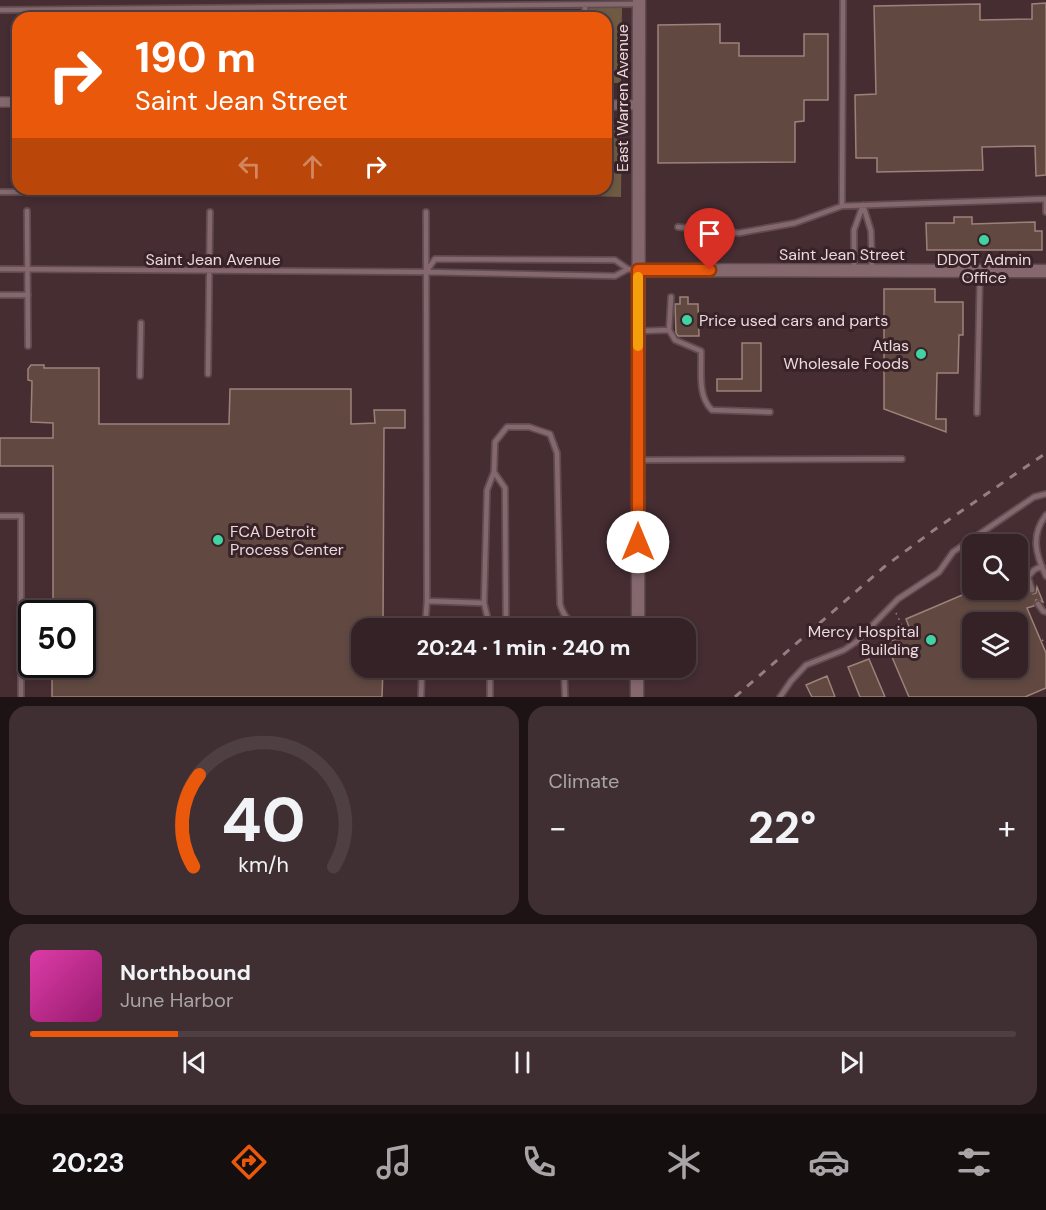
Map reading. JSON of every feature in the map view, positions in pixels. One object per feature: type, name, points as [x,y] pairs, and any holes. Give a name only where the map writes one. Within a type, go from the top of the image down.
[{"type":"main road","name":"East Warren Avenue","points":[[638,618],[638,331],[633,269],[639,2]]},
{"type":"main road","name":"Saint Jean Street","points":[[633,269],[1046,271]]},
{"type":"main road","points":[[637,678],[637,697]]},
{"type":"street","points":[[612,105],[638,105]]},
{"type":"lane","points":[[842,206],[843,0]]},
{"type":"lane","points":[[0,10],[585,5],[639,2]]},
{"type":"lane","points":[[585,5],[585,12]]},
{"type":"lane","points":[[678,226],[739,233],[795,223],[842,206],[863,205],[1046,199],[1046,212]]},
{"type":"lane","points":[[854,271],[854,230],[863,205]]},
{"type":"lane","points":[[863,205],[871,231],[872,271]]},
{"type":"lane","points":[[27,212],[28,346]]},
{"type":"lane","points":[[208,374],[210,212]]},
{"type":"lane","points":[[426,212],[426,618]]},
{"type":"lane","name":"Saint Jean Avenue","points":[[426,272],[435,259],[615,260],[633,269]]},
{"type":"lane","name":"Saint Jean Avenue","points":[[0,269],[426,272],[615,276],[633,269]]},
{"type":"lane","points":[[977,413],[980,271]]},
{"type":"lane","points":[[0,295],[28,295]]},
{"type":"lane","points":[[671,297],[669,330],[675,340],[701,351],[702,392],[706,404],[712,410],[770,412]]},
{"type":"lane","points":[[140,375],[141,323]]},
{"type":"lane","points":[[638,331],[669,330]]},
{"type":"lane","points":[[488,618],[484,603],[487,490],[494,472],[495,442],[507,427],[530,427],[550,434],[557,453],[559,593],[566,618]]},
{"type":"lane","points":[[638,460],[902,459]]},
{"type":"lane","points":[[494,472],[505,488],[506,618]]},
{"type":"lane","points":[[780,697],[806,665],[844,650],[856,642],[892,604],[939,572],[953,552],[1034,497],[1046,494]]},
{"type":"lane","points":[[1046,515],[1039,526],[1035,545],[1046,576]]},
{"type":"lane","points":[[0,516],[21,516],[21,697]]},
{"type":"lane","points":[[1032,590],[1028,577],[1042,566]]},
{"type":"lane","points":[[427,601],[484,603]]},
{"type":"lane","points":[[1038,604],[1046,612]]},
{"type":"lane","points":[[421,697],[422,678]]},
{"type":"lane","points":[[490,678],[490,697]]},
{"type":"lane","points":[[564,678],[565,697]]},
{"type":"path","points":[[892,604],[904,632]]},
{"type":"path","points":[[1042,640],[1046,642]]},
{"type":"shaded area","points":[[588,8],[622,8],[621,83],[612,83],[612,12],[588,12]]},
{"type":"shaded area","points":[[612,125],[622,125],[621,197],[588,196],[612,195]]},
{"type":"building","points":[[1046,3],[1046,175],[1036,176],[1035,146],[982,147],[983,170],[877,172],[877,158],[856,158],[855,95],[876,94],[874,6],[980,4],[980,20],[1032,19],[1032,4]]},
{"type":"building","points":[[720,24],[720,43],[739,43],[739,56],[804,56],[804,34],[828,34],[828,100],[804,100],[804,121],[795,122],[795,162],[658,163],[658,25]]},
{"type":"building","name":"DDOT Admin Office","points":[[954,217],[972,217],[972,224],[1035,222],[1035,231],[1042,231],[1042,250],[927,250],[926,223],[954,223]]},
{"type":"building","name":"Atlas Wholesale Foods","points":[[884,289],[935,289],[935,302],[963,302],[963,335],[959,335],[958,373],[937,373],[936,419],[946,419],[946,432],[884,409]]},
{"type":"building","name":"Price used cars and parts","points":[[680,297],[688,297],[688,304],[698,304],[699,336],[678,336],[676,333],[675,304],[680,304]]},
{"type":"building","name":"Price used cars and parts","points":[[742,343],[761,343],[761,391],[717,391],[717,379],[742,379]]},
{"type":"building","name":"FCA Detroit Process Center","points":[[31,365],[44,365],[44,368],[99,368],[99,424],[229,424],[230,389],[351,389],[351,424],[375,423],[374,410],[405,410],[405,428],[384,428],[383,618],[351,618],[351,678],[383,678],[382,697],[52,697],[52,678],[96,678],[96,600],[53,600],[53,466],[0,466],[0,438],[53,438],[53,423],[31,422],[32,381],[28,380],[28,369]]},
{"type":"building","name":"Mercy Hospital Building","points":[[1037,587],[1043,602],[1036,600],[1034,606],[1027,608],[1046,653],[1046,688],[1025,697],[909,697],[886,643],[911,632],[906,619],[962,595],[962,600],[1028,600],[1028,591],[1036,593]]},
{"type":"building","points":[[869,659],[885,697],[860,697],[848,667]]},
{"type":"building","points":[[827,676],[835,697],[812,697],[806,685]]},
{"type":"railway","points":[[735,697],[884,567],[1046,453]]},
{"type":"slow traffic","points":[[638,277],[638,346]]},
{"type":"place","name":"DDOT Admin Office","points":[[984,240]]},
{"type":"place","name":"Price used cars and parts","points":[[687,320]]},
{"type":"place","name":"Atlas Wholesale Foods","points":[[921,354]]},
{"type":"place","name":"FCA Detroit Process Center","points":[[218,540]]},
{"type":"place","name":"Mercy Hospital Building","points":[[931,640]]},
{"type":"route","points":[[638,542],[638,270],[710,270]]}]
